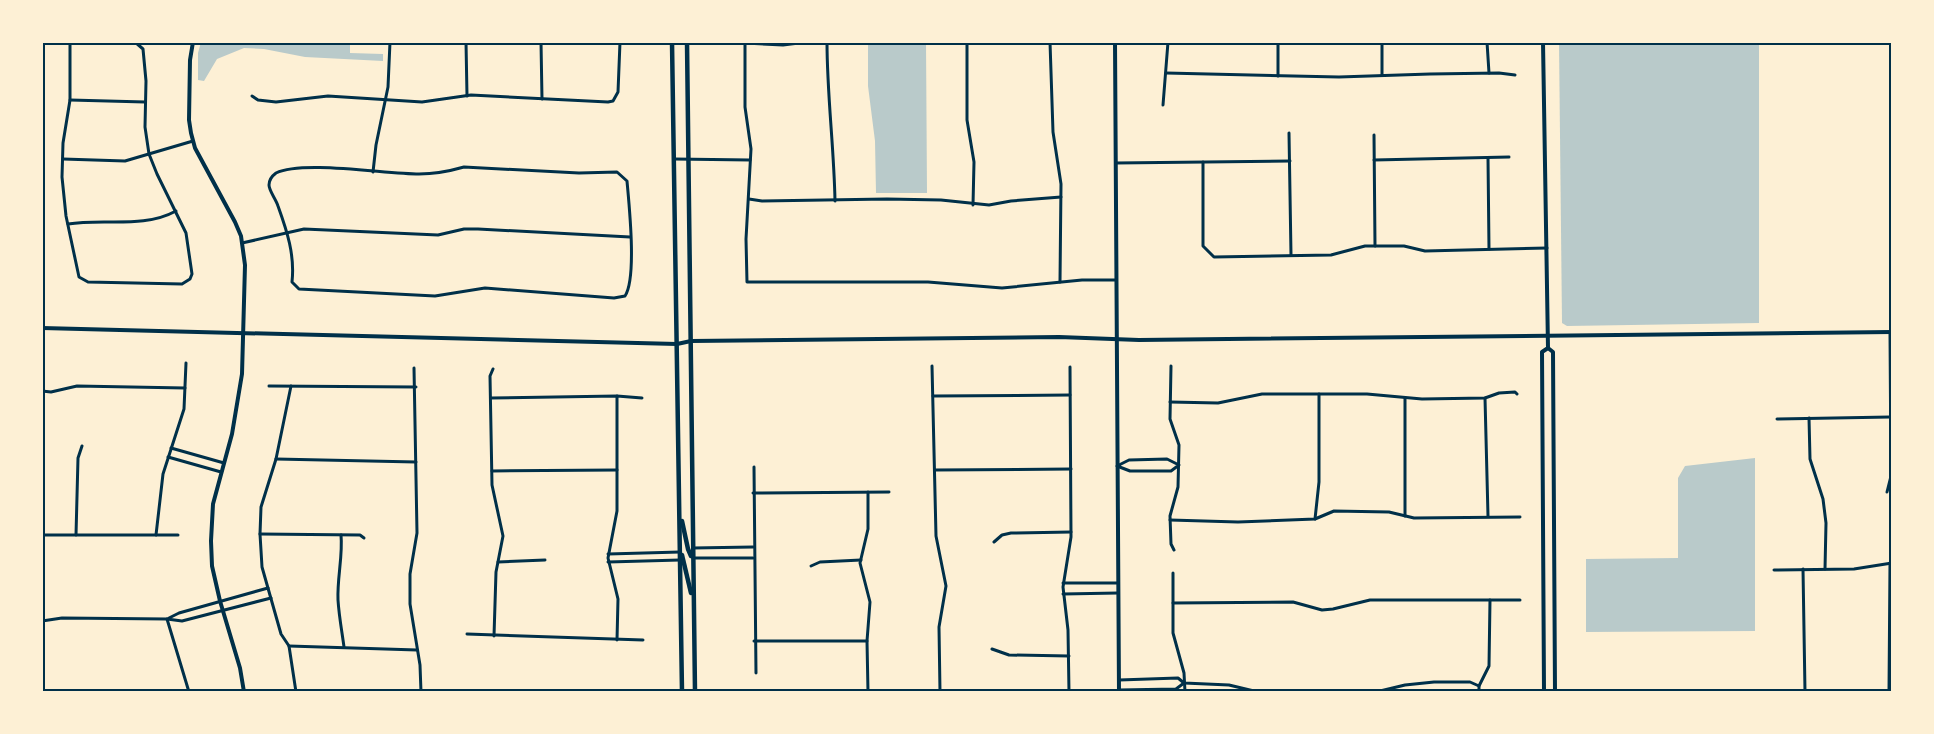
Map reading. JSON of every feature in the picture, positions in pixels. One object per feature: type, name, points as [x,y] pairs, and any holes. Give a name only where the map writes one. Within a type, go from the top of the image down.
[{"type":"main road","points":[[672,42],[682,692]]},
{"type":"main road","points":[[687,42],[695,692]]},
{"type":"main road","points":[[679,512],[688,549],[693,558]]},
{"type":"main road","points":[[680,552],[694,602]]},
{"type":"street","points":[[70,42],[70,100],[62,159],[63,201],[77,272],[82,280],[88,282],[182,284],[190,279],[191,268],[186,232],[149,154],[145,127],[146,81],[143,49],[135,42]]},
{"type":"street","points":[[193,42],[190,60],[189,120],[193,141],[206,170],[236,222],[245,265],[239,404],[213,504],[211,540],[212,566],[222,611],[240,668],[244,692]]},
{"type":"street","points":[[373,172],[388,87],[390,42]]},
{"type":"street","points":[[466,42],[467,96]]},
{"type":"street","points":[[541,42],[542,99]]},
{"type":"street","points":[[252,96],[258,100],[276,102],[317,96],[422,102],[467,96],[608,102],[616,97],[620,42]]},
{"type":"street","points":[[807,42],[783,45],[745,42],[745,107],[751,160],[746,239],[747,282],[928,282],[1002,288],[1060,282],[1115,280]]},
{"type":"street","points":[[827,42],[828,103],[834,150],[836,201]]},
{"type":"street","points":[[968,42],[968,120],[974,162],[973,205]]},
{"type":"street","points":[[1050,42],[1052,119],[1060,170],[1060,282]]},
{"type":"street","points":[[1115,42],[1119,691],[1176,689],[1184,683]]},
{"type":"street","points":[[1163,105],[1168,42]]},
{"type":"street","points":[[1278,42],[1278,76]]},
{"type":"street","points":[[1382,42],[1382,75]]},
{"type":"street","points":[[1487,42],[1489,73]]},
{"type":"street","points":[[1543,42],[1548,348]]},
{"type":"street","points":[[1166,72],[1339,77],[1489,73],[1515,75]]},
{"type":"street","points":[[70,100],[145,102]]},
{"type":"street","points":[[1288,133],[1291,255]]},
{"type":"street","points":[[1374,135],[1374,246]]},
{"type":"street","points":[[62,159],[125,161],[193,141]]},
{"type":"street","points":[[1374,160],[1509,157]]},
{"type":"street","points":[[1488,158],[1489,249]]},
{"type":"street","points":[[674,159],[751,160]]},
{"type":"street","points":[[1116,163],[1290,161]]},
{"type":"street","points":[[1203,162],[1203,246],[1214,257],[1331,255],[1360,247],[1374,246],[1404,246],[1425,251],[1547,248]]},
{"type":"street","points":[[464,167],[579,173],[617,172],[627,181],[631,237],[629,288],[624,296],[614,298],[485,288],[435,296],[392,295],[299,289],[294,286],[292,248],[277,203],[270,190],[272,176],[302,168],[373,172],[421,174],[464,167]]},
{"type":"street","points":[[749,199],[762,201],[940,200],[989,205],[1061,197]]},
{"type":"street","points":[[68,224],[87,221],[144,222],[160,219],[176,212]]},
{"type":"street","points":[[242,243],[287,232],[317,228],[368,233],[438,235],[464,228],[478,228],[631,237]]},
{"type":"street","points":[[42,328],[677,344],[691,341],[1059,337],[1891,332],[1891,476],[1887,492]]},
{"type":"street","points":[[1544,692],[1542,352],[1548,348]]},
{"type":"street","points":[[1548,348],[1553,352],[1554,394],[1555,692]]},
{"type":"street","points":[[156,535],[163,474],[183,409],[186,363]]},
{"type":"street","points":[[932,366],[937,544],[946,586],[939,627],[940,692]]},
{"type":"street","points":[[1171,366],[1170,419],[1179,445],[1178,487],[1170,520],[1173,550]]},
{"type":"street","points":[[414,368],[417,533],[410,574],[410,604],[420,665],[421,692]]},
{"type":"street","points":[[1069,692],[1068,630],[1063,583],[1071,545],[1070,368]]},
{"type":"street","points":[[493,369],[490,376],[492,485],[503,536],[496,572],[494,636]]},
{"type":"street","points":[[42,391],[51,392],[77,386],[185,388]]},
{"type":"street","points":[[269,386],[416,387]]},
{"type":"street","points":[[291,386],[276,459],[261,507],[260,534],[262,567],[281,634],[289,646],[296,692]]},
{"type":"street","points":[[1170,402],[1218,403],[1262,394],[1367,394],[1422,399],[1485,398],[1499,393],[1515,392],[1517,394]]},
{"type":"street","points":[[1315,519],[1319,482],[1319,394]]},
{"type":"street","points":[[933,396],[1070,395]]},
{"type":"street","points":[[491,398],[617,396],[642,398]]},
{"type":"street","points":[[617,396],[617,511],[608,554],[618,599],[617,640]]},
{"type":"street","points":[[1405,397],[1405,516]]},
{"type":"street","points":[[1485,398],[1488,517]]},
{"type":"street","points":[[1777,419],[1890,417]]},
{"type":"street","points":[[1809,418],[1810,459],[1823,499],[1826,523],[1825,569]]},
{"type":"street","points":[[76,535],[78,458],[82,446]]},
{"type":"street","points":[[171,448],[224,463]]},
{"type":"street","points":[[168,457],[221,472]]},
{"type":"street","points":[[276,459],[416,462]]},
{"type":"street","points":[[1117,466],[1129,460],[1167,459],[1179,465]]},
{"type":"street","points":[[1117,466],[1130,471],[1171,471],[1179,465]]},
{"type":"street","points":[[754,467],[753,558],[756,673]]},
{"type":"street","points":[[934,470],[1071,469]]},
{"type":"street","points":[[492,471],[617,470]]},
{"type":"street","points":[[868,492],[868,529],[861,560],[861,570],[870,602],[867,641],[868,692]]},
{"type":"street","points":[[753,493],[889,492]]},
{"type":"street","points":[[1170,520],[1238,522],[1315,519],[1334,511],[1389,512],[1414,518],[1520,517]]},
{"type":"street","points":[[994,542],[1002,535],[1011,532],[1071,532]]},
{"type":"street","points":[[260,534],[360,535],[364,538]]},
{"type":"street","points":[[42,535],[178,535]]},
{"type":"street","points":[[341,535],[338,600],[344,647]]},
{"type":"street","points":[[693,548],[753,547]]},
{"type":"street","points":[[608,554],[680,552]]},
{"type":"street","points":[[693,558],[753,558]]},
{"type":"street","points":[[498,562],[544,560]]},
{"type":"street","points":[[608,562],[680,560]]},
{"type":"street","points":[[811,566],[820,561],[861,560]]},
{"type":"street","points":[[1773,570],[1854,569],[1891,563],[1889,692]]},
{"type":"street","points":[[1803,569],[1804,692]]},
{"type":"street","points":[[1173,573],[1173,633],[1184,674],[1185,692]]},
{"type":"street","points":[[1063,583],[1118,583]]},
{"type":"street","points":[[167,619],[220,600],[268,588]]},
{"type":"street","points":[[1063,594],[1118,593]]},
{"type":"street","points":[[42,621],[62,618],[182,621],[271,598]]},
{"type":"street","points":[[1173,603],[1293,602],[1322,610],[1370,600],[1520,600]]},
{"type":"street","points":[[1479,692],[1479,686],[1489,666],[1490,600]]},
{"type":"street","points":[[167,619],[189,692]]},
{"type":"street","points":[[467,634],[643,640]]},
{"type":"street","points":[[754,641],[867,641]]},
{"type":"street","points":[[289,646],[417,650]]},
{"type":"street","points":[[992,649],[1002,654],[1016,656],[1069,656]]},
{"type":"street","points":[[1119,680],[1178,678],[1184,683],[1229,685],[1254,691],[1380,691],[1405,685],[1434,682],[1470,682],[1479,686]]},
{"type":"shaded area","points":[[201,42],[350,42],[350,53],[383,54],[383,61],[305,57],[264,49],[244,48],[217,59],[204,81],[198,80],[198,53]]},
{"type":"shaded area","points":[[868,42],[926,42],[927,193],[876,193],[875,141],[868,86]]},
{"type":"shaded area","points":[[1559,42],[1759,42],[1759,323],[1567,326],[1562,323]]},
{"type":"shaded area","points":[[1755,458],[1755,631],[1586,632],[1586,559],[1678,558],[1678,478],[1685,466]]}]
